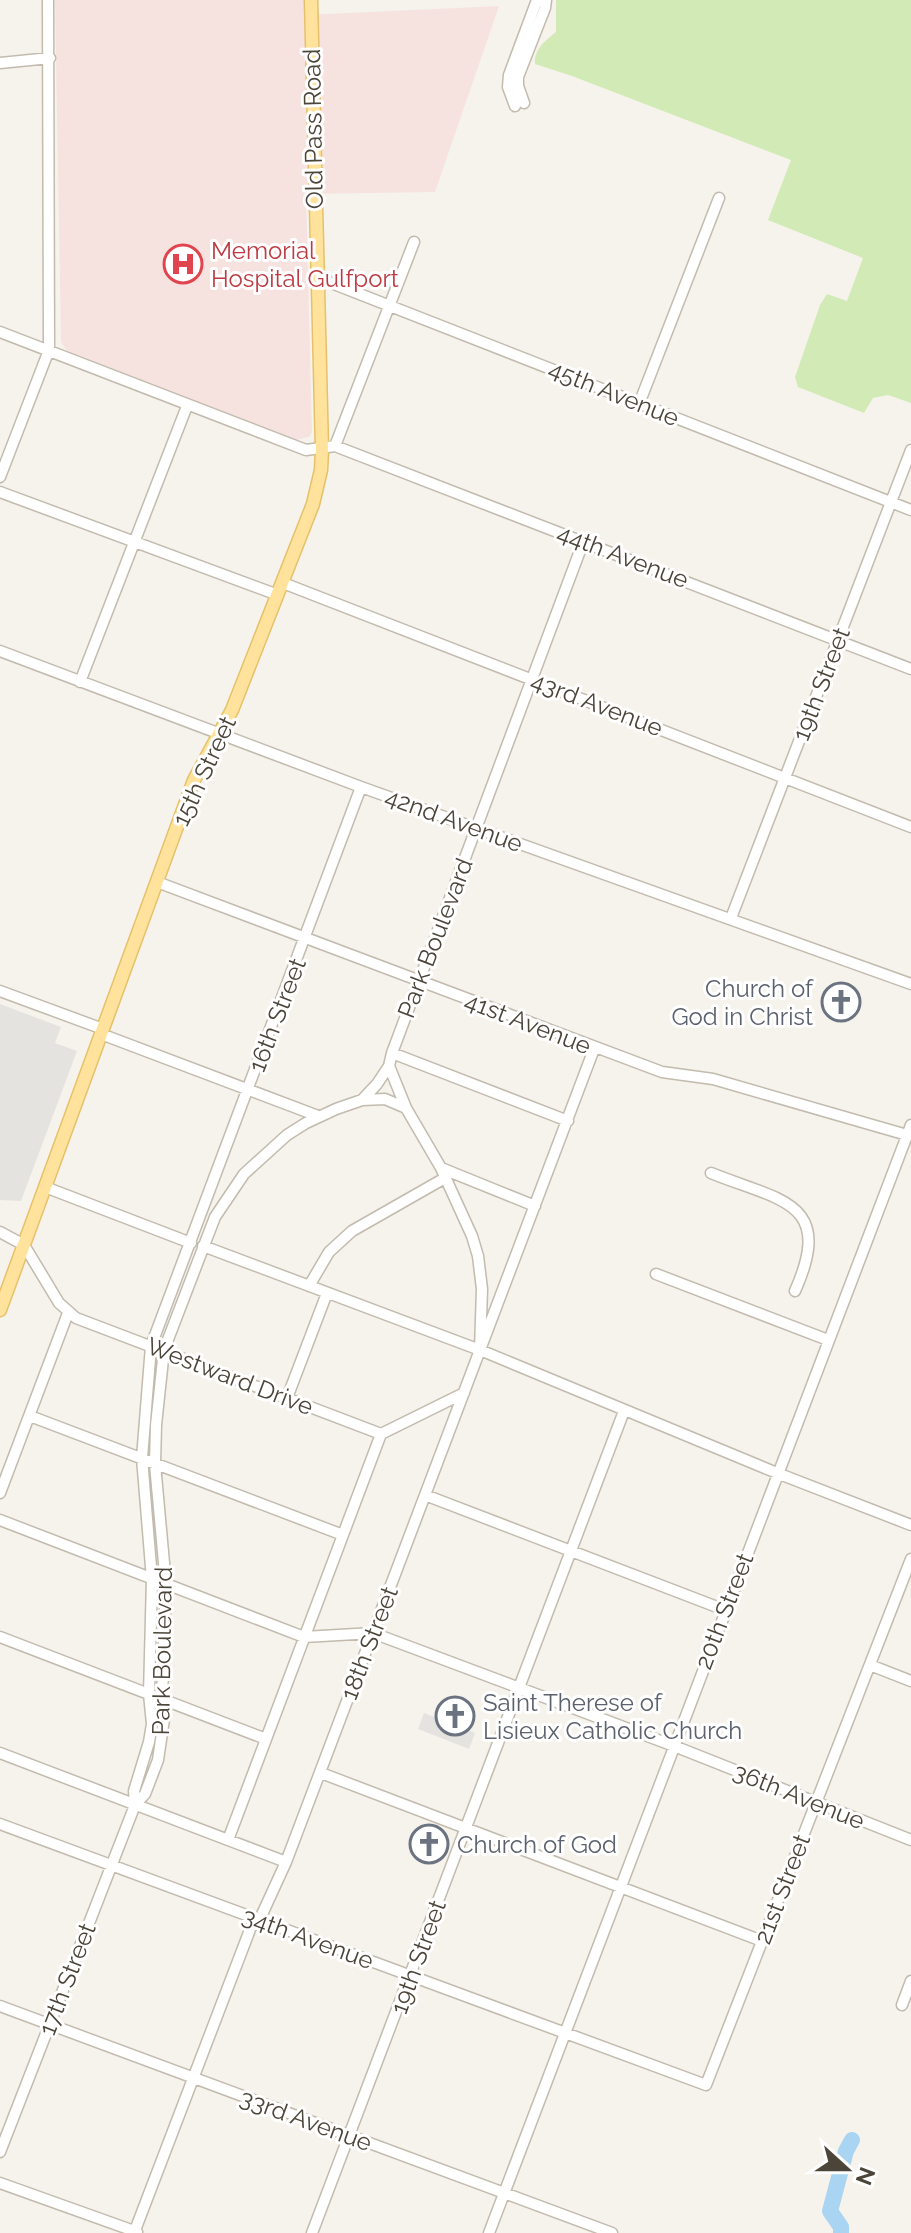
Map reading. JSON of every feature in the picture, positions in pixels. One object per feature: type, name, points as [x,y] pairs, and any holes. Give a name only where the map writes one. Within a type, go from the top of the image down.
[{"type":"main road","name":"Old Pass Road","points":[[311,0],[316,277],[328,448]]},
{"type":"main road","name":"15th Street","points":[[0,1310],[194,780],[232,710],[313,504],[328,448]]},
{"type":"street","points":[[0,477],[49,350],[48,0]]},
{"type":"street","points":[[537,0],[509,75],[508,87],[520,104],[518,77],[546,0]]},
{"type":"street","points":[[0,63],[50,58]]},
{"type":"street","points":[[639,404],[719,198]]},
{"type":"street","name":"15th Street","points":[[328,448],[414,242]]},
{"type":"street","name":"45th Avenue","points":[[316,277],[911,510]]},
{"type":"street","name":"44th Avenue","points":[[0,332],[306,450],[328,448],[584,540],[911,669]]},
{"type":"street","points":[[80,682],[187,406]]},
{"type":"street","name":"19th Street","points":[[731,918],[911,450]]},
{"type":"street","name":"43rd Avenue","points":[[0,492],[135,542],[280,589],[533,679],[911,827]]},
{"type":"street","name":"Park Boulevard","points":[[362,1100],[389,1066],[417,981],[584,540]]},
{"type":"street","name":"42nd Avenue","points":[[0,651],[361,787],[911,984]]},
{"type":"street","name":"16th Street","points":[[191,1243],[361,787]]},
{"type":"street","name":"41st Avenue","points":[[157,882],[594,1049],[662,1072],[727,1083],[909,1130]]},
{"type":"street","points":[[0,991],[318,1116]]},
{"type":"street","name":"18th Street","points":[[136,2232],[191,2079],[251,1927],[259,1921],[286,1862],[321,1773],[594,1049]]},
{"type":"street","points":[[392,1053],[568,1121]]},
{"type":"street","points":[[389,1066],[406,1108],[465,1218],[478,1256],[482,1289],[480,1350]]},
{"type":"street","name":"Park Boulevard","points":[[135,1805],[145,1794],[161,1748],[164,1719],[166,1585],[155,1464],[164,1350],[203,1246],[215,1217],[233,1189],[256,1161],[287,1135],[318,1116],[362,1100],[385,1099],[406,1108]]},
{"type":"street","name":"20th Street","points":[[489,2233],[909,1130]]},
{"type":"street","points":[[443,1173],[535,1206]]},
{"type":"street","points":[[309,1286],[329,1252],[352,1231],[443,1173]]},
{"type":"street","points":[[711,1173],[793,1207],[806,1221],[809,1253],[795,1291]]},
{"type":"street","points":[[213,1184],[203,1246],[480,1350],[911,1525]]},
{"type":"street","points":[[45,1187],[191,1243]]},
{"type":"street","points":[[0,1232],[24,1245],[68,1313],[0,1492]]},
{"type":"street","name":"Park Boulevard","points":[[135,1805],[134,1791],[151,1732],[152,1579],[142,1458],[151,1346],[191,1243]]},
{"type":"street","points":[[656,1274],[828,1340]]},
{"type":"street","points":[[287,1398],[327,1293]]},
{"type":"street","name":"Westward Drive","points":[[68,1313],[381,1434]]},
{"type":"street","points":[[228,1840],[381,1434],[464,1393]]},
{"type":"street","name":"19th Street","points":[[312,2233],[624,1411]]},
{"type":"street","points":[[30,1416],[343,1535]]},
{"type":"street","points":[[425,1495],[725,1610]]},
{"type":"street","points":[[0,1520],[304,1637],[373,1633]]},
{"type":"street","name":"21st Street","points":[[706,2085],[911,1559]]},
{"type":"street","name":"36th Avenue","points":[[373,1633],[674,1746],[911,1840]]},
{"type":"street","points":[[0,1637],[266,1739]]},
{"type":"street","points":[[870,1665],[911,1681]]},
{"type":"street","points":[[0,1753],[286,1862]]},
{"type":"street","points":[[321,1773],[762,1941]]},
{"type":"street","name":"17th Street","points":[[0,2152],[135,1805]]},
{"type":"street","name":"34th Avenue","points":[[0,1824],[706,2085]]},
{"type":"street","points":[[902,2005],[911,1981]]},
{"type":"street","name":"33rd Avenue","points":[[0,2006],[612,2233]]},
{"type":"street","points":[[0,2183],[136,2232]]},
{"type":"shaded area","name":"Memorial Hospital Gulfport","points":[[55,0],[305,0],[306,15],[499,6],[435,192],[306,194],[312,432],[309,437],[296,440],[67,351],[61,342]]},
{"type":"shaded area","points":[[0,1004],[61,1027],[55,1043],[77,1051],[21,1201],[0,1200]]},
{"type":"shaded area","points":[[424,1713],[475,1733],[469,1749],[418,1729]]},
{"type":"green space","points":[[556,0],[911,0],[911,403],[888,395],[873,398],[864,413],[798,387],[795,377],[820,305],[827,294],[847,301],[863,258],[768,220],[791,160],[535,64],[538,50],[556,32]]},
{"type":"waterway","points":[[841,2233],[841,2227],[830,2211],[846,2151],[852,2140]]},
{"type":"place","name":"Memorial Hospital Gulfport","points":[[183,264]]},
{"type":"place","name":"Church of God in Christ","points":[[841,1002]]},
{"type":"place","name":"Saint Therese of Lisieux Catholic Church","points":[[455,1716]]},
{"type":"place","name":"Church of God","points":[[429,1844]]}]
